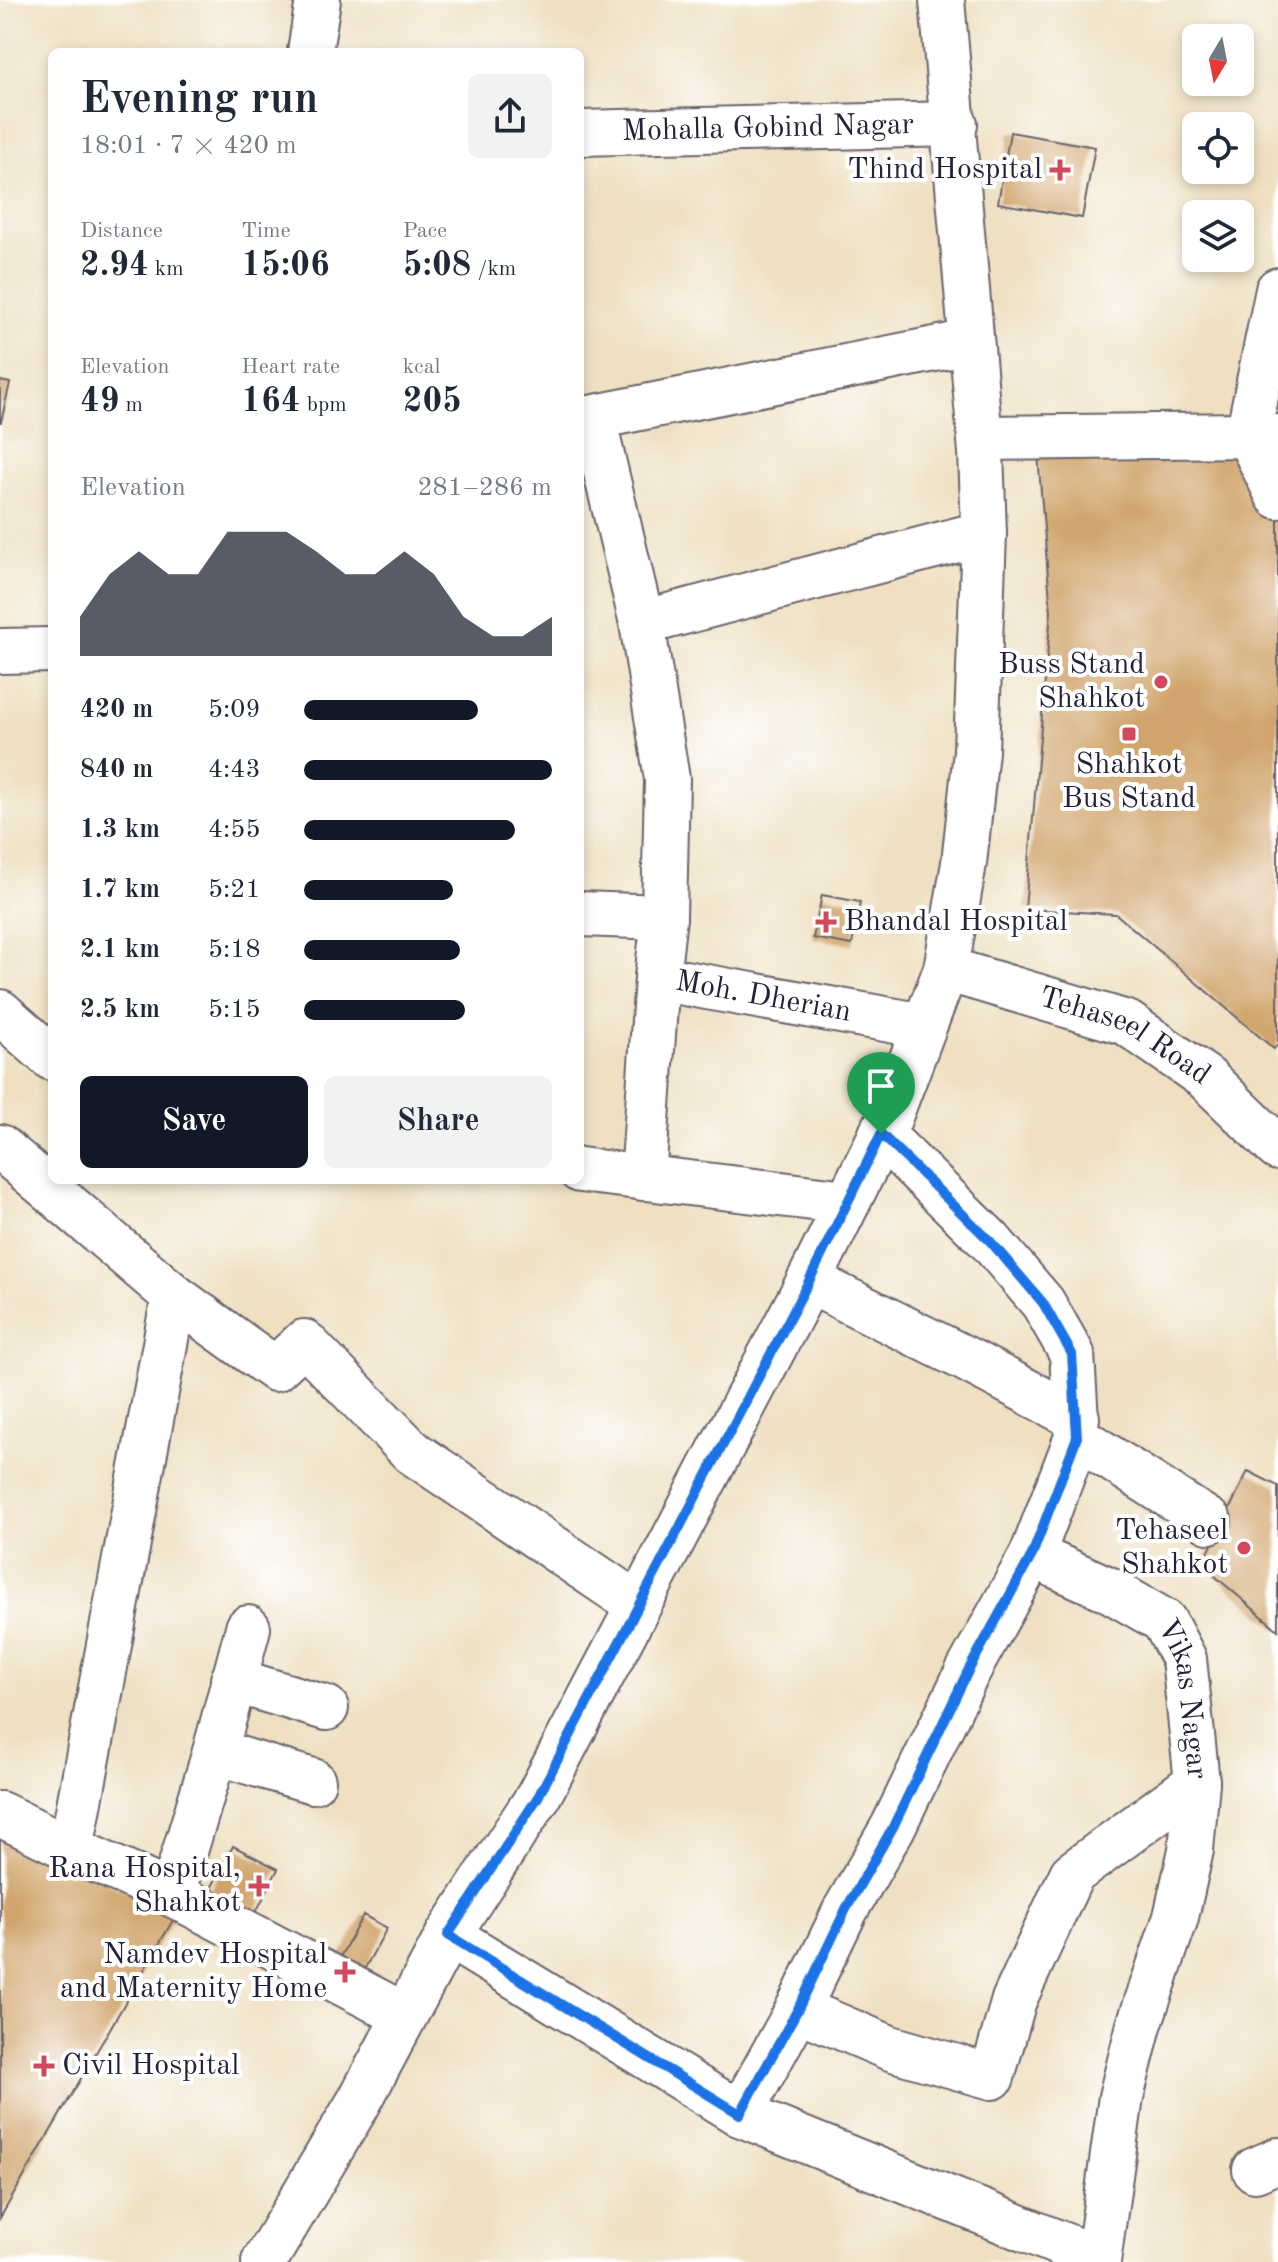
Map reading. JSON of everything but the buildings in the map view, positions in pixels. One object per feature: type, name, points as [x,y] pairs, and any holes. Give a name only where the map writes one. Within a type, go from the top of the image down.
[{"type":"street","points":[[311,48],[318,0]]},
{"type":"street","points":[[264,2262],[359,2102],[448,1935],[538,1797],[809,1281],[881,1134],[946,969],[964,863],[976,751],[984,533],[980,438],[942,0]]},
{"type":"street","name":"Mohalla Gobind Nagar","points":[[584,133],[955,124]]},
{"type":"street","points":[[1278,290],[1263,436],[1278,496]]},
{"type":"street","points":[[657,978],[664,917],[667,779],[642,623],[586,419],[970,342]]},
{"type":"street","points":[[980,438],[1263,436]]},
{"type":"street","points":[[642,623],[984,533]]},
{"type":"street","points":[[0,651],[48,650]]},
{"type":"street","points":[[584,914],[664,917]]},
{"type":"street","name":"Tehaseel Road","points":[[946,969],[1127,1023],[1206,1078],[1278,1148]]},
{"type":"street","name":"Moh. Dherian","points":[[643,1178],[657,978],[924,1026]]},
{"type":"street","points":[[0,1012],[48,1054]]},
{"type":"street","points":[[740,2114],[798,2009],[840,1921],[893,1827],[968,1671],[1032,1555],[1077,1427],[1072,1354],[1043,1303],[990,1241],[881,1134]]},
{"type":"street","points":[[0,1147],[174,1296],[275,1369],[304,1342],[412,1452],[638,1605]]},
{"type":"street","points":[[584,1171],[847,1202]]},
{"type":"street","points":[[809,1281],[966,1359],[1077,1427],[1209,1521]]},
{"type":"street","points":[[71,1849],[174,1296]]},
{"type":"street","name":"Vikas Nagar","points":[[448,1935],[740,2114],[1098,2261],[1121,2097],[1139,2025],[1176,1917],[1191,1850],[1197,1782],[1184,1659],[1164,1621],[1108,1589],[1032,1555]]},
{"type":"street","points":[[172,1894],[248,1628]]},
{"type":"street","points":[[233,1680],[326,1708]]},
{"type":"street","points":[[215,1752],[313,1781]]},
{"type":"street","points":[[798,2009],[890,2048],[992,2077],[1014,2000],[1072,1874],[1197,1782]]},
{"type":"street","points":[[0,1814],[172,1894],[404,2015]]},
{"type":"place","name":"Thind Hospital","points":[[1060,170]]},
{"type":"place","name":"Buss Stand Shahkot","points":[[1161,682]]},
{"type":"place","name":"Shahkot Bus Stand","points":[[1129,734]]},
{"type":"place","name":"Bhandal Hospital","points":[[826,922]]},
{"type":"place","name":"Tehaseel Shahkot","points":[[1244,1548]]},
{"type":"place","name":"Rana Hospital, Shahkot","points":[[259,1886]]},
{"type":"place","name":"Namdev Hospital and Maternity Home","points":[[345,1972]]},
{"type":"place","name":"Civil Hospital","points":[[44,2066]]},
{"type":"route","points":[[881,1134],[990,1241],[1043,1303],[1072,1354],[1077,1437],[1032,1555],[968,1671],[893,1827],[846,1909],[798,2009],[740,2114],[448,1935],[538,1797],[809,1281],[881,1134]]}]
